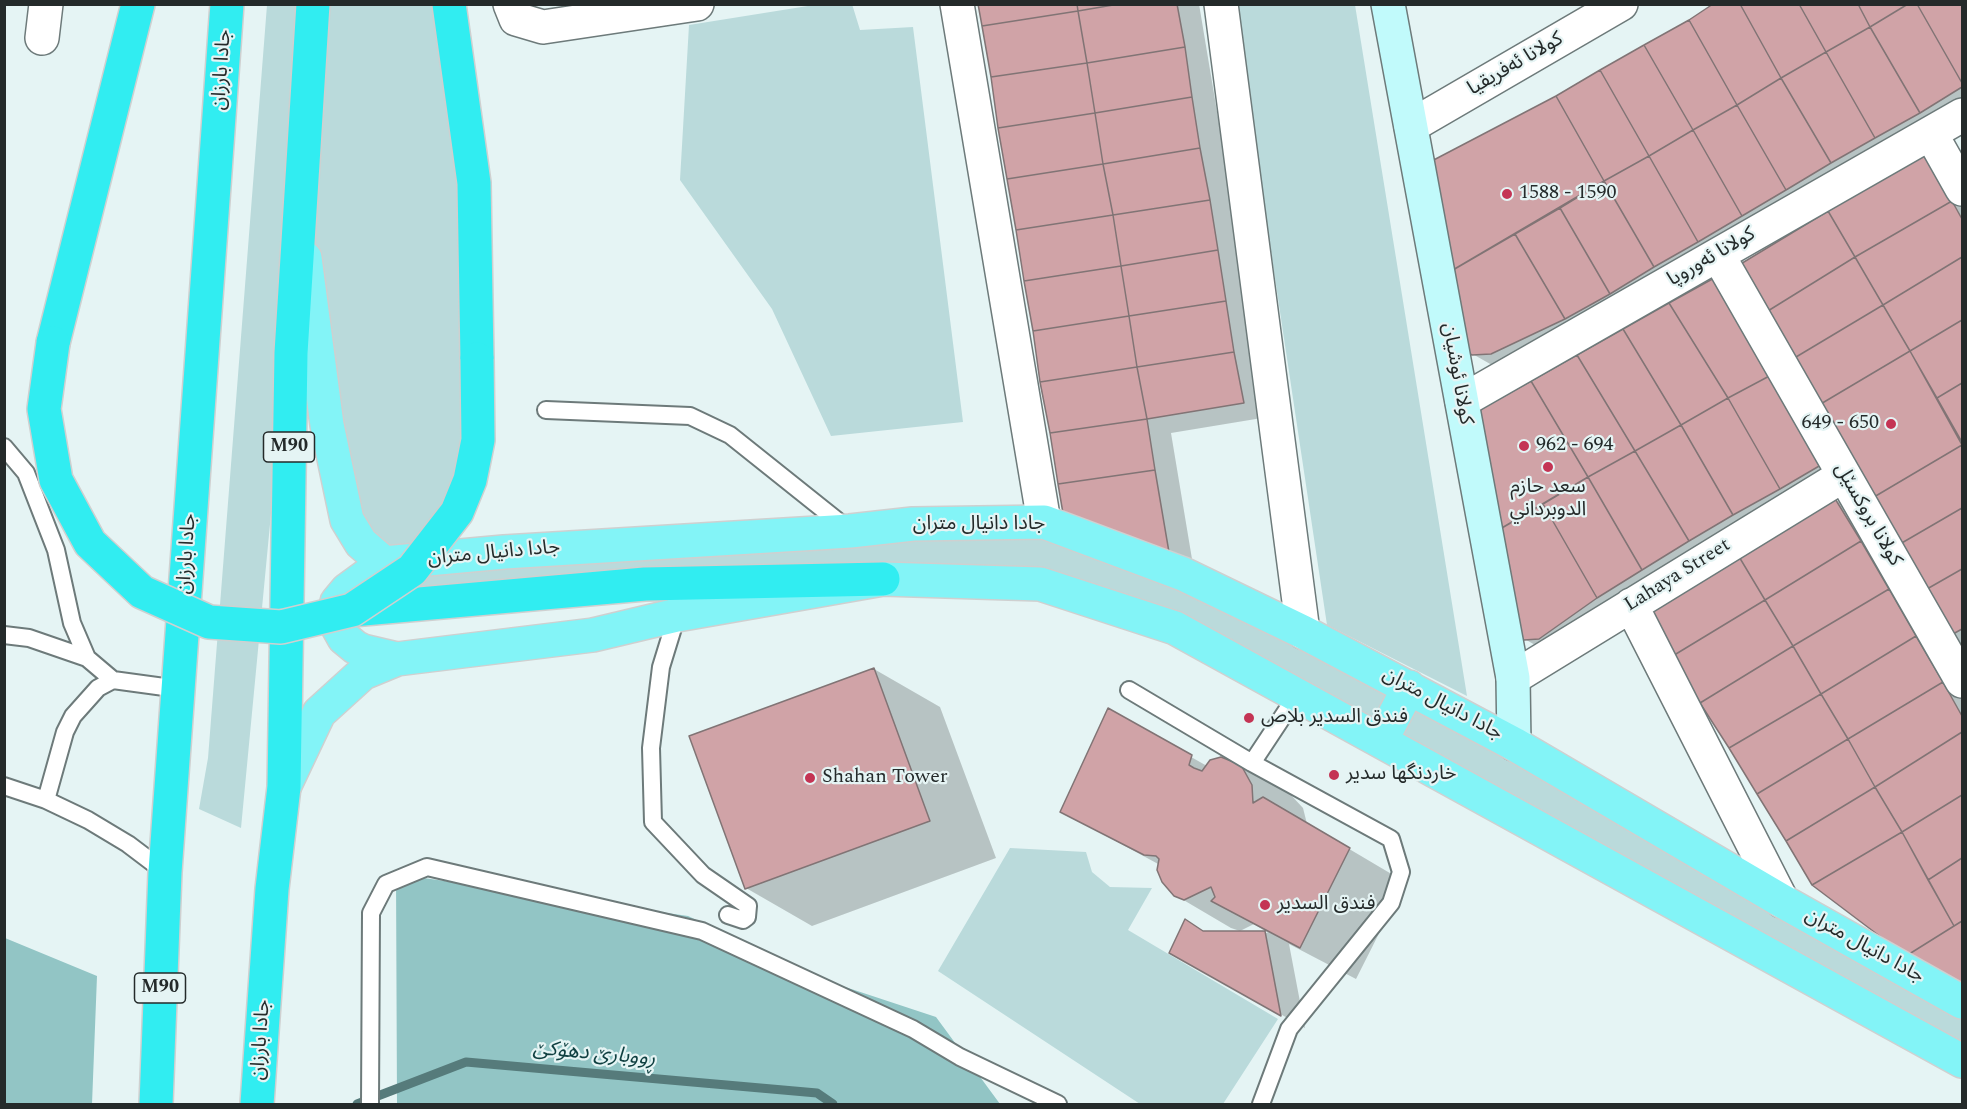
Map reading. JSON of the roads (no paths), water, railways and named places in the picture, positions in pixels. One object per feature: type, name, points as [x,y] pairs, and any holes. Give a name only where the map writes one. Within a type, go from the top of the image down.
[{"type":"highway","points":[[138,4],[53,343],[44,409],[56,480],[90,543],[142,592],[209,622],[281,627],[352,610],[645,584],[883,579]]},
{"type":"highway","name":"جادا بارزان","points":[[156,1104],[165,872],[227,4]]},
{"type":"highway","name":"جادا بارزان","points":[[257,1104],[272,889],[284,787],[291,353],[313,4]]},
{"type":"highway","points":[[352,610],[412,570],[457,512],[470,480],[478,440],[474,183],[449,4]]},
{"type":"main road","points":[[299,219],[327,425],[347,520],[361,543],[384,563],[346,590],[337,602],[334,620],[344,638],[363,651],[397,659]]},
{"type":"main road","name":"جادا دانيال متران","points":[[384,563],[504,552],[850,531],[913,524],[1044,522],[1183,574],[1303,632],[1515,744],[1782,901],[1962,1002]]},
{"type":"main road","points":[[284,787],[319,713],[363,673],[397,659],[593,634],[677,615],[883,579],[1040,584],[1175,628],[1957,1060]]},
{"type":"main road","points":[[1381,741],[1408,687]]},
{"type":"street","points":[[42,38],[46,4]]},
{"type":"street","points":[[513,12],[543,27],[697,4]]},
{"type":"street","points":[[957,4],[1044,522]]},
{"type":"street","points":[[1221,4],[1303,632]]},
{"type":"street","name":"كولانا ئوشيان","points":[[1388,4],[1513,678],[1515,744]]},
{"type":"street","name":"كولانا ئه‌فریقیا","points":[[1411,126],[1621,4]]},
{"type":"street","name":"كولانا ئه‌وروپا","points":[[1462,401],[1931,134],[1962,114]]},
{"type":"street","points":[[1931,134],[1962,189]]},
{"type":"street","name":"كولانا بروکسێل","points":[[1718,255],[1962,681]]},
{"type":"street","name":"Lahaya Street","points":[[1513,678],[1844,475]]},
{"type":"street","points":[[1631,605],[1782,901]]},
{"type":"lane","points":[[546,410],[690,416],[730,435],[850,531]]},
{"type":"lane","points":[[4,447],[26,473],[56,549],[72,623],[87,658]]},
{"type":"lane","points":[[677,615],[661,667],[651,748],[653,822],[703,875],[748,906],[747,917],[743,920],[728,915]]},
{"type":"lane","points":[[4,635],[29,638],[87,658],[114,680],[179,689]]},
{"type":"lane","points":[[45,800],[65,732],[73,716],[98,688],[114,680]]},
{"type":"lane","points":[[1129,690],[1252,763],[1391,839],[1401,872],[1391,903],[1289,1029],[1261,1104]]},
{"type":"lane","points":[[1252,763],[1297,695]]},
{"type":"lane","points":[[4,786],[45,800],[88,820],[128,844],[165,872]]},
{"type":"lane","points":[[370,1104],[371,913],[386,884],[427,867],[702,931],[913,1029],[960,1057],[1058,1104]]},
{"type":"waterway","name":"ڕووبارێ دهۆكێ","points":[[357,1104],[466,1062],[817,1093],[833,1104]]},
{"type":"place","name":"1588 - 1590","points":[[1507,194]]},
{"type":"place","name":"649 - 650","points":[[1891,424]]},
{"type":"place","name":"962 - 694","points":[[1524,446]]},
{"type":"place","name":"سعد حازم الدوبرداني","points":[[1548,467]]},
{"type":"place","name":"فندق السدير بلاص","points":[[1249,718]]},
{"type":"place","name":"خاردنگها سدير","points":[[1334,775]]},
{"type":"place","name":"Shahan Tower","points":[[810,778]]},
{"type":"place","name":"فندق السدير","points":[[1265,905]]}]
